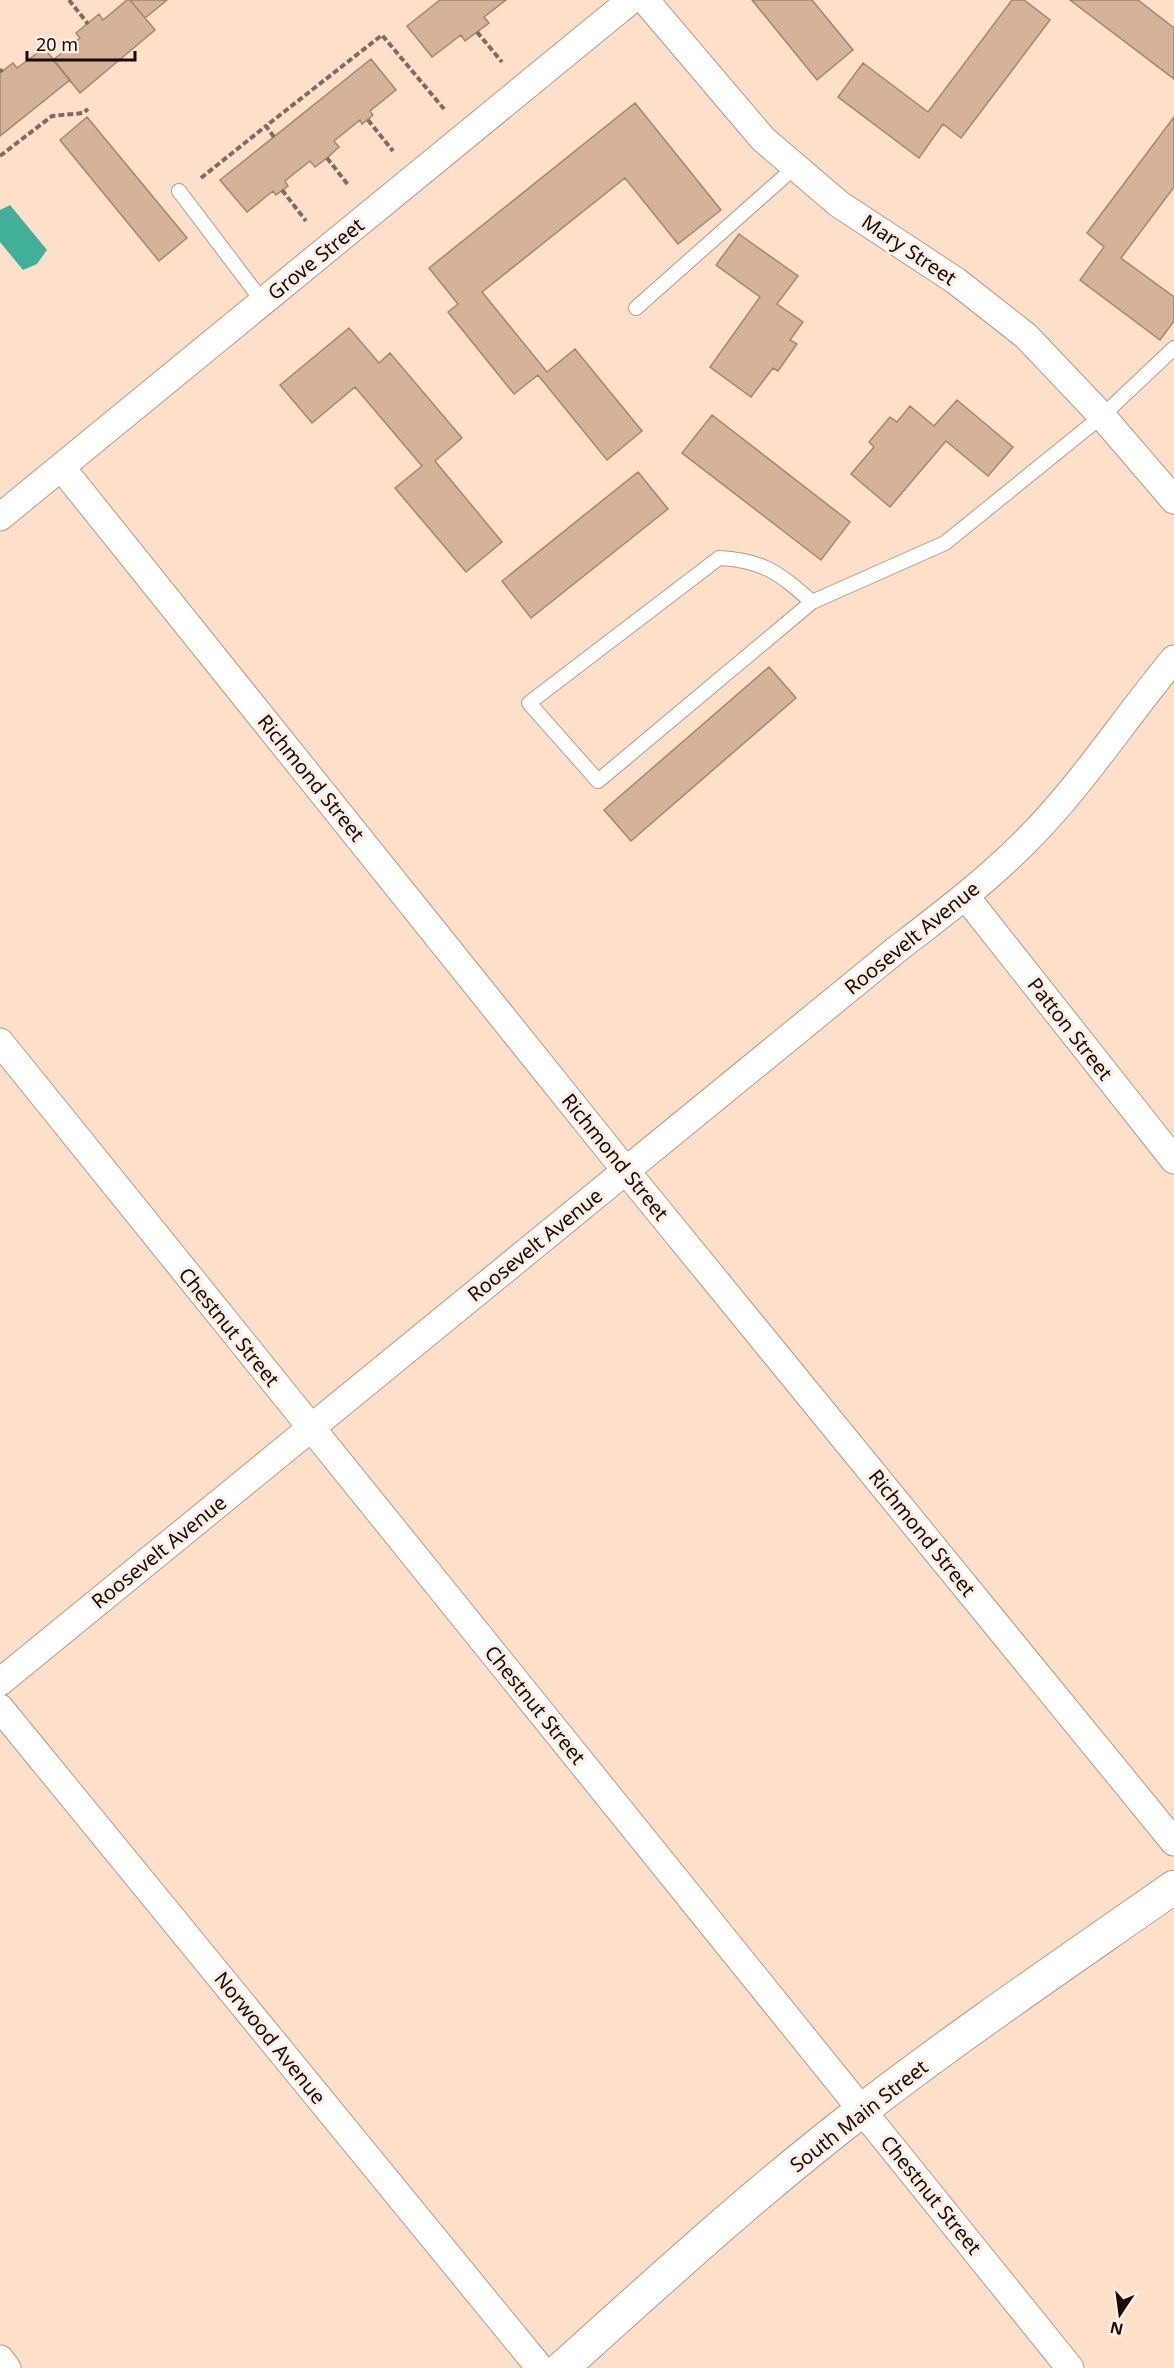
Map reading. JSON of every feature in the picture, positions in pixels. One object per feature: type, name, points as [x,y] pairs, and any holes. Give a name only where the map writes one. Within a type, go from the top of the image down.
[{"type":"street","name":"Grove Street","points":[[0,517],[632,0]]},
{"type":"street","name":"Mary Street","points":[[645,0],[763,139],[839,204],[956,281],[1026,336],[1102,416],[1174,500]]},
{"type":"street","name":"Richmond Street","points":[[62,467],[626,1171],[1174,1842]]},
{"type":"street","name":"Roosevelt Avenue","points":[[0,1682],[896,950],[966,897],[1024,844],[1083,776],[1136,704],[1174,659]]},
{"type":"street","name":"Patton Street","points":[[966,897],[1174,1160]]},
{"type":"street","name":"Chestnut Street","points":[[0,1042],[1070,2368]]},
{"type":"street","name":"Norwood Avenue","points":[[0,1708],[540,2368]]},
{"type":"street","name":"South Main Street","points":[[562,2368],[701,2242],[863,2110],[954,2042],[1174,1887]]},
{"type":"street","points":[[0,2360],[7,2368]]},
{"type":"lane","points":[[636,308],[795,167]]},
{"type":"lane","points":[[179,191],[263,302]]},
{"type":"lane","points":[[812,602],[791,583],[753,562],[719,558],[529,703],[598,781],[812,602],[945,543],[1102,416],[1174,348]]},
{"type":"path","points":[[69,0],[88,24]]},
{"type":"path","points":[[477,32],[502,62]]},
{"type":"path","points":[[201,178],[382,35],[444,109]]},
{"type":"path","points":[[0,156],[52,116],[83,113],[88,109]]},
{"type":"path","points":[[368,120],[393,151]]},
{"type":"path","points":[[266,126],[274,137]]},
{"type":"path","points":[[327,158],[349,186]]},
{"type":"path","points":[[282,190],[306,221]]},
{"type":"water","points":[[10,205],[47,250],[37,264],[23,270],[0,242],[0,210]]},
{"type":"building","points":[[130,0],[155,30],[80,93],[53,60],[80,38],[76,33],[99,14],[103,20]]},
{"type":"building","points":[[130,0],[167,0],[145,18]]},
{"type":"building","points":[[440,0],[506,0],[484,17],[489,23],[465,41],[461,35],[432,57],[407,26]]},
{"type":"building","points":[[752,0],[812,0],[853,50],[817,80]]},
{"type":"building","points":[[1012,0],[1024,0],[1050,20],[961,138],[943,124],[919,158],[838,97],[863,63],[928,112]]},
{"type":"building","points":[[1070,0],[1138,0],[1174,28],[1174,79]]},
{"type":"building","points":[[44,48],[70,80],[0,136],[0,73],[13,63],[17,68]]},
{"type":"building","points":[[371,59],[396,90],[370,111],[373,115],[362,124],[360,120],[334,141],[339,147],[327,158],[315,167],[310,161],[285,181],[288,186],[276,195],[273,191],[247,212],[220,180]]},
{"type":"building","points":[[635,103],[721,210],[678,244],[625,178],[482,292],[547,372],[575,349],[642,431],[607,460],[538,375],[514,394],[448,312],[458,304],[429,268]]},
{"type":"building","points":[[87,117],[187,238],[159,261],[60,140]]},
{"type":"building","points":[[1174,117],[1174,187],[1121,258],[1174,297],[1174,321],[1160,340],[1080,280],[1104,247],[1087,233]]},
{"type":"building","points":[[739,234],[798,276],[777,304],[803,322],[790,340],[797,344],[778,371],[773,368],[751,397],[710,367],[760,297],[716,265]]},
{"type":"building","points":[[349,328],[379,363],[390,353],[462,438],[435,461],[502,542],[466,572],[395,488],[422,466],[355,387],[312,423],[280,385]]},
{"type":"building","points":[[957,400],[1013,447],[988,476],[946,441],[890,507],[851,474],[874,447],[869,442],[890,417],[897,422],[910,406],[934,426]]},
{"type":"building","points":[[712,415],[850,522],[821,560],[682,453]]},
{"type":"building","points":[[638,472],[668,509],[531,618],[502,581]]},
{"type":"building","points":[[769,667],[796,698],[631,841],[604,810]]}]
